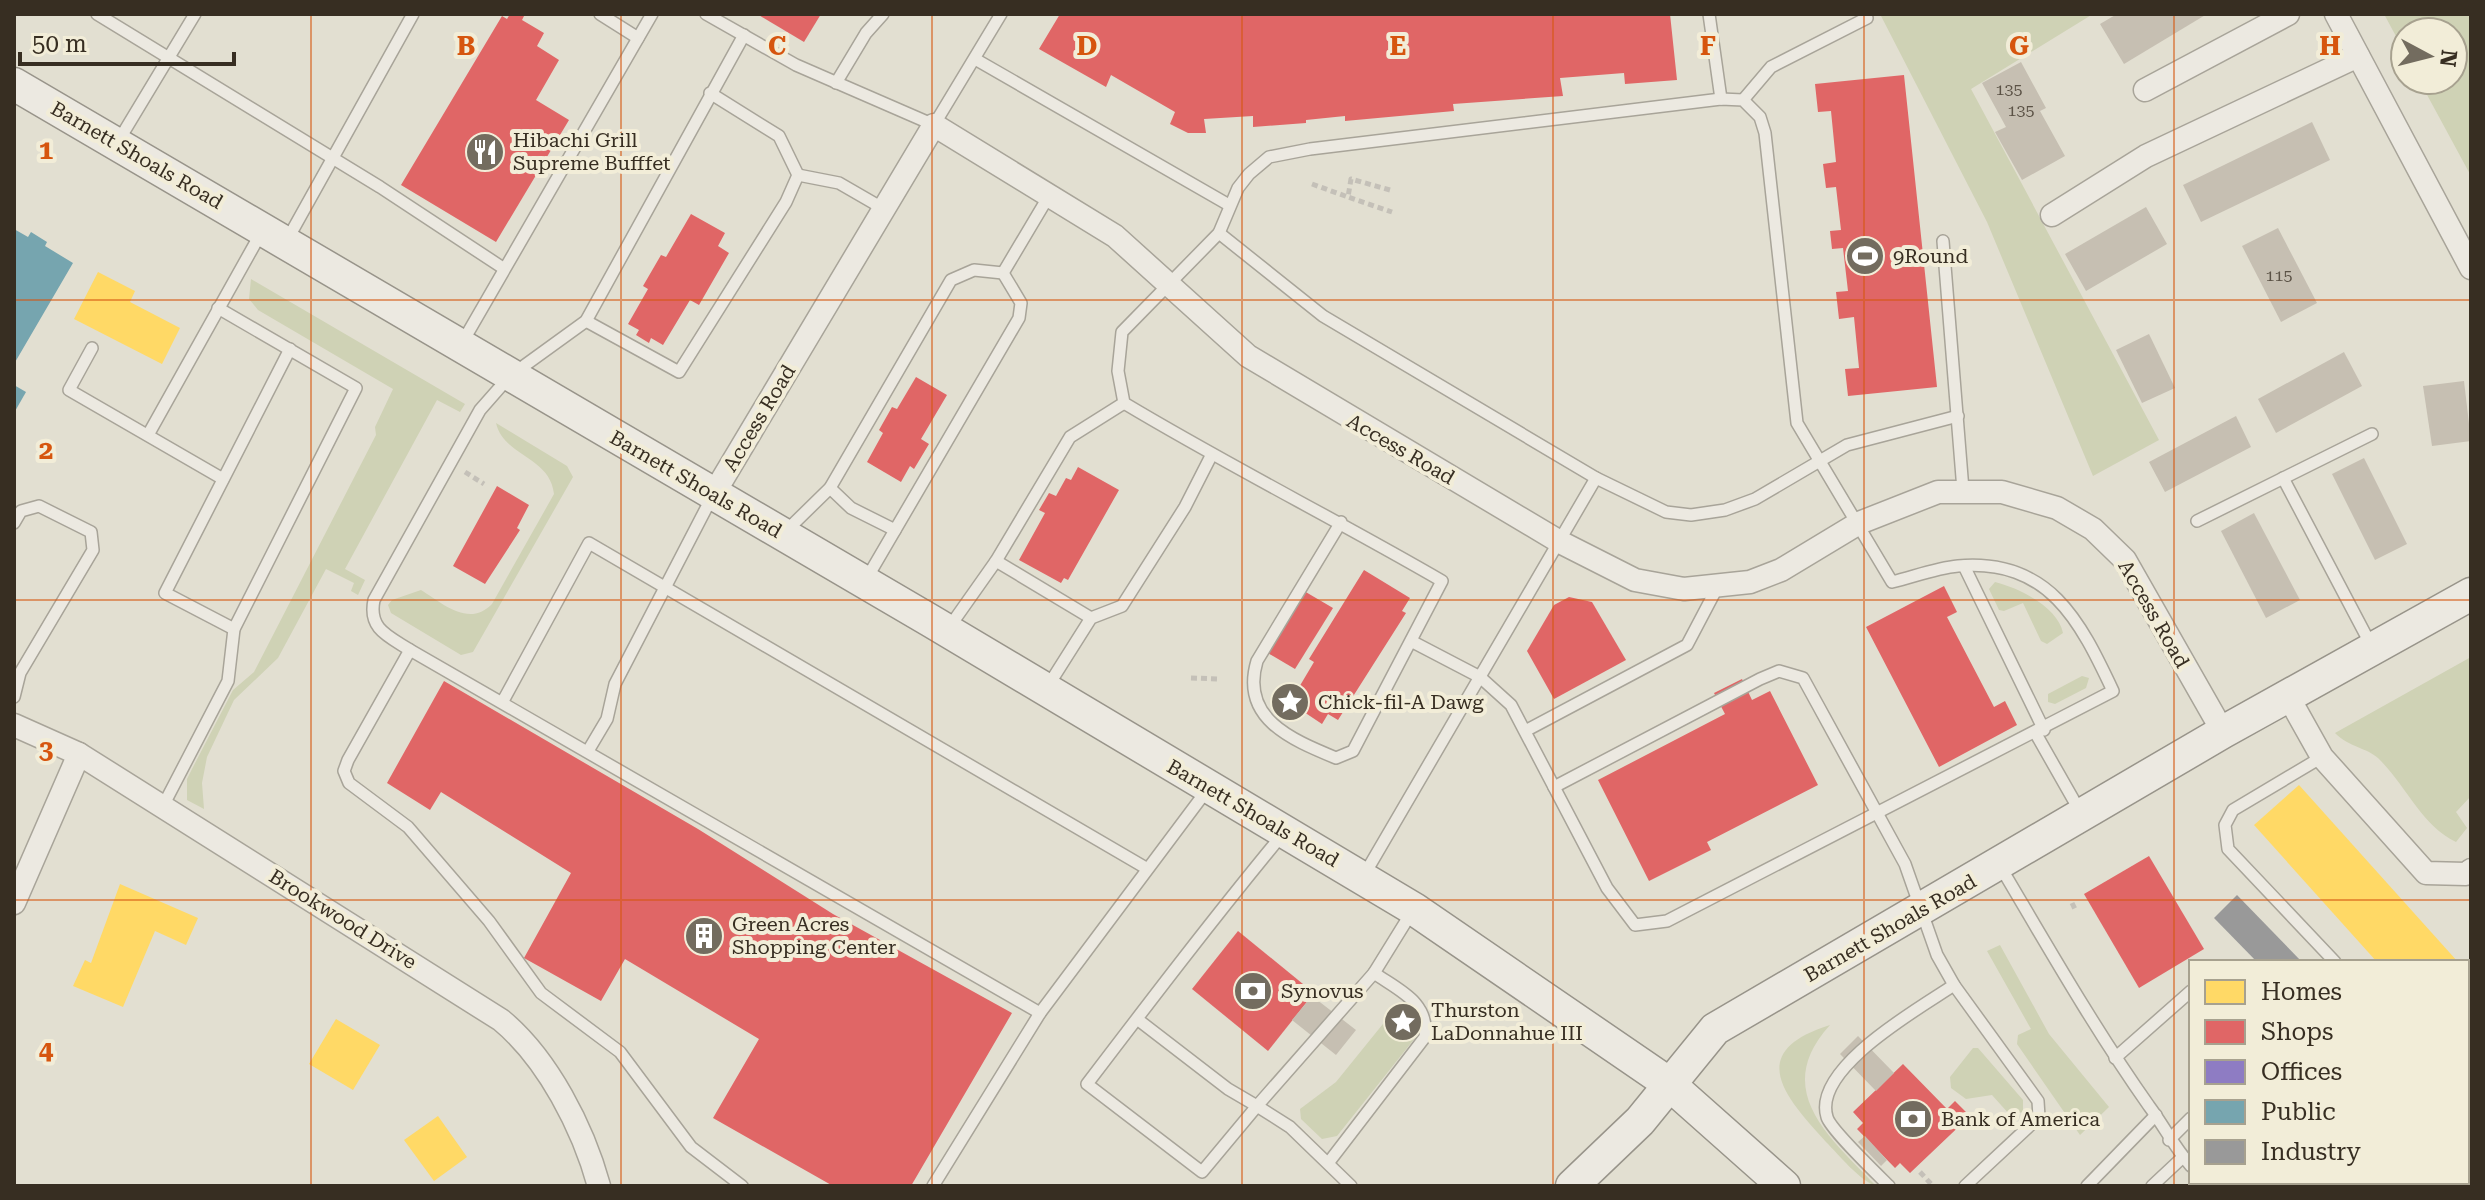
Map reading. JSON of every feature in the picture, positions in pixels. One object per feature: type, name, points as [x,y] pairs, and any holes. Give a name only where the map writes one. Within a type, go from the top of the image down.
[{"type":"main road","name":"Barnett Shoals Road","points":[[14,84],[865,582],[1363,878],[1414,909],[1668,1083],[1715,1029],[2223,732],[2471,594]]},
{"type":"main road","points":[[1572,1186],[1640,1121],[1668,1083],[1784,1186]]},
{"type":"street","points":[[2145,90],[2288,14]]},
{"type":"street","points":[[2336,14],[2471,268]]},
{"type":"street","points":[[2052,215],[2146,156],[2358,56]]},
{"type":"street","name":"Access Road","points":[[713,495],[934,125],[1115,236],[1248,356],[1560,542],[1635,580],[1684,589],[1717,588],[1750,582],[1781,570],[1859,523],[1915,498],[1963,490],[2002,492],[2032,498],[2066,513],[2109,543],[2142,585],[2223,732]]},
{"type":"street","points":[[2289,698],[2322,757],[2426,873],[2466,874],[2471,870]]},
{"type":"street","name":"Brookwood Drive","points":[[14,725],[79,754],[514,1031],[540,1063],[571,1119],[599,1186]]},
{"type":"street","points":[[14,903],[79,754]]},
{"type":"lane","points":[[97,14],[331,157],[503,268]]},
{"type":"lane","points":[[117,144],[195,14]]},
{"type":"lane","points":[[148,435],[218,308],[331,157],[413,14]]},
{"type":"lane","points":[[600,14],[638,38]]},
{"type":"lane","points":[[460,347],[652,14]]},
{"type":"lane","points":[[706,14],[836,83],[934,125],[1001,14]]},
{"type":"lane","points":[[836,83],[866,33],[883,14]]},
{"type":"lane","points":[[1709,14],[1721,99]]},
{"type":"lane","points":[[1743,100],[1771,67],[1867,18]]},
{"type":"lane","points":[[744,35],[586,321],[510,376],[480,410],[374,600],[371,615],[377,629],[410,650],[1040,1013]]},
{"type":"lane","points":[[975,59],[1229,205]]},
{"type":"lane","points":[[586,321],[679,372],[786,202],[798,175],[779,136],[710,93]]},
{"type":"lane","points":[[1341,522],[1257,661],[1252,679],[1259,710],[1266,719],[1336,758],[1353,751],[1442,581],[1341,522],[1211,456],[1124,403],[1118,371],[1122,332],[1219,233],[1229,205],[1249,174],[1269,157],[1310,149],[1721,99],[1743,100],[1760,117],[1765,133],[1797,423],[1892,582],[1964,566],[1993,568],[2028,577],[2063,601],[2084,631],[2113,691],[2040,732],[1667,921],[1635,925],[1612,898],[1527,730],[1511,705],[1480,677],[1411,641]]},
{"type":"lane","points":[[798,175],[839,183],[884,209]]},
{"type":"lane","points":[[1003,273],[1050,194]]},
{"type":"lane","points":[[1219,233],[1323,316],[1596,478],[1666,512],[1711,514],[1755,499],[1820,459],[1865,439],[1958,416]]},
{"type":"lane","points":[[1943,241],[1963,490]]},
{"type":"lane","points":[[783,534],[830,488],[951,280],[974,270],[1003,273]]},
{"type":"lane","points":[[865,582],[1019,318],[1021,303],[1003,273]]},
{"type":"lane","points":[[163,806],[228,681],[234,629],[356,388],[218,308]]},
{"type":"lane","points":[[92,348],[69,390],[223,479]]},
{"type":"lane","points":[[234,629],[165,593],[290,349]]},
{"type":"lane","points":[[947,631],[996,561],[1070,437],[1124,403]]},
{"type":"lane","points":[[2197,521],[2372,434]]},
{"type":"lane","points":[[1046,690],[1091,618],[1122,606],[1185,507],[1211,456]]},
{"type":"lane","points":[[1363,878],[1596,478]]},
{"type":"lane","points":[[2283,478],[2373,649]]},
{"type":"lane","points":[[830,488],[851,508],[895,530]]},
{"type":"lane","points":[[588,751],[607,719],[615,684],[713,495]]},
{"type":"lane","points":[[14,523],[21,511],[39,506],[91,532],[93,550],[17,670],[14,697]]},
{"type":"lane","points":[[503,701],[589,543],[1146,868]]},
{"type":"lane","points":[[996,561],[1091,618]]},
{"type":"lane","points":[[1964,566],[2082,816]]},
{"type":"lane","points":[[1527,730],[1687,645],[1717,588]]},
{"type":"lane","points":[[410,650],[348,760],[344,771],[349,783],[408,827],[489,921],[541,993],[620,1052],[691,1147],[742,1186]]},
{"type":"lane","points":[[1554,787],[1760,679],[1779,671],[1793,672],[1803,678],[1815,694],[1905,864],[1937,955],[1954,985],[2038,1101],[2039,1117],[1965,1186]]},
{"type":"lane","points":[[2322,757],[2233,810],[2225,825],[2228,849],[2333,960]]},
{"type":"lane","points":[[933,1186],[1040,1013],[1146,868],[1210,787]]},
{"type":"lane","points":[[1285,831],[1087,1084],[1202,1172],[1374,973],[1414,909]]},
{"type":"lane","points":[[1999,865],[2115,1058],[2156,1115],[2169,1140],[2187,1161],[2152,1186]]},
{"type":"lane","points":[[1329,1162],[1425,1037],[1425,1014],[1418,1003],[1374,973]]},
{"type":"lane","points":[[1889,1186],[1827,1119],[1825,1098],[1837,1074],[1878,1036],[1954,985]]},
{"type":"lane","points":[[2115,1058],[2189,993]]},
{"type":"lane","points":[[1137,1019],[1228,1089],[1290,1127],[1351,1186]]},
{"type":"lane","points":[[2087,1186],[2156,1115]]},
{"type":"lane","points":[[2169,1140],[2189,1120]]},
{"type":"path","points":[[1348,197],[1352,177],[1390,190]]},
{"type":"path","points":[[1312,184],[1392,212]]},
{"type":"path","points":[[1191,678],[1219,679]]},
{"type":"path","points":[[1920,1172],[1933,1186]]},
{"type":"green space","points":[[1880,14],[2093,14],[1971,89],[2159,440],[2093,476],[1987,222]]},
{"type":"green space","points":[[2384,14],[2471,14],[2471,176],[2428,96],[2469,96],[2469,16],[2389,16],[2389,23]]},
{"type":"green space","points":[[251,279],[465,404],[460,412],[437,400],[345,569],[365,580],[358,595],[351,591],[354,583],[326,569],[278,658],[234,700],[207,757],[202,783],[204,809],[187,800],[187,779],[233,690],[254,672],[376,435],[375,427],[393,389],[258,310],[249,299]]},
{"type":"green space","points":[[496,423],[567,466],[573,477],[473,652],[461,655],[391,613],[388,605],[392,600],[421,590],[465,614],[483,611],[492,604],[554,494],[551,481],[544,472],[508,443]]},
{"type":"green space","points":[[1995,582],[2026,594],[2046,607],[2060,624],[2063,633],[2047,644],[2041,641],[2023,603],[1999,610],[1989,589]]},
{"type":"green space","points":[[2471,657],[2471,796],[2456,812],[2467,828],[2456,842],[2433,826],[2378,758],[2335,733]]},
{"type":"green space","points":[[2082,676],[2089,678],[2086,688],[2055,704],[2048,702],[2048,694]]},
{"type":"green space","points":[[2000,945],[2049,1034],[2109,1107],[2080,1135],[2017,1044],[2018,1035],[2031,1029],[1987,951]]},
{"type":"green space","points":[[1405,1009],[1419,1021],[1415,1038],[1337,1136],[1322,1139],[1301,1119],[1300,1109],[1336,1082],[1391,1014]]},
{"type":"green space","points":[[1830,1025],[1813,1049],[1806,1071],[1806,1092],[1826,1131],[1876,1186],[1856,1173],[1811,1125],[1797,1109],[1780,1077],[1780,1062],[1787,1048],[1803,1036]]},
{"type":"green space","points":[[1973,1048],[1978,1048],[2023,1100],[2023,1112],[2010,1115],[1992,1095],[1966,1099],[1951,1088],[1950,1077]]},
{"type":"building: Homes","points":[[98,272],[135,291],[130,302],[180,328],[162,364],[74,319]]},
{"type":"building: Homes","points":[[2299,785],[2456,960],[2375,960],[2254,825]]},
{"type":"building: Homes","points":[[120,884],[198,918],[186,945],[155,931],[123,1007],[73,986],[85,960],[91,963]]},
{"type":"building: Homes","points":[[2469,974],[2471,976],[2469,1028]]},
{"type":"building: Homes","points":[[336,1019],[380,1045],[353,1090],[309,1064]]},
{"type":"building: Homes","points":[[438,1116],[467,1157],[434,1181],[404,1140]]},
{"type":"building: Shops","name":"Hibachi Grill Supreme Bufffet","points":[[510,14],[525,14],[522,20],[544,33],[537,46],[559,60],[536,100],[569,120],[496,242],[401,185],[502,16],[507,19]]},
{"type":"building: Shops","points":[[757,14],[821,14],[804,42]]},
{"type":"building: Shops","points":[[1060,14],[1670,14],[1677,80],[1625,84],[1624,73],[1560,78],[1563,96],[1453,104],[1454,111],[1345,121],[1345,116],[1253,127],[1253,116],[1204,119],[1206,133],[1188,133],[1170,124],[1175,112],[1111,75],[1106,87],[1039,49]]},
{"type":"building: Shops","points":[[1904,75],[1937,387],[1848,396],[1845,369],[1859,368],[1854,317],[1839,319],[1836,292],[1848,291],[1843,248],[1832,249],[1830,231],[1841,230],[1836,187],[1826,188],[1823,164],[1836,162],[1831,111],[1818,112],[1815,84]]},
{"type":"building: Shops","points":[[691,214],[725,233],[718,246],[729,253],[699,305],[690,300],[663,345],[651,338],[649,343],[636,335],[639,330],[628,324],[648,289],[643,286],[661,255],[666,257]]},
{"type":"building: Shops","points":[[916,377],[947,395],[921,439],[929,444],[914,469],[910,466],[901,482],[867,462],[883,433],[879,430],[892,407],[897,409]]},
{"type":"building: Shops","points":[[1078,467],[1119,490],[1068,580],[1064,578],[1061,583],[1019,560],[1045,513],[1039,510],[1049,493],[1056,496],[1066,478],[1071,480]]},
{"type":"building: Shops","points":[[497,486],[529,505],[517,528],[520,530],[485,584],[453,566]]},
{"type":"building: Shops","points":[[1364,570],[1410,598],[1402,611],[1406,613],[1338,720],[1328,714],[1322,724],[1301,710],[1307,701],[1295,694],[1314,662],[1309,659]]},
{"type":"building: Shops","points":[[1944,586],[1957,612],[1947,617],[1994,707],[2005,701],[2017,725],[1939,767],[1866,627]]},
{"type":"building: Shops","points":[[1304,591],[1333,608],[1295,669],[1266,652]]},
{"type":"building: Shops","points":[[1569,597],[1592,602],[1626,660],[1554,699],[1527,651],[1554,605]]},
{"type":"building: Shops","points":[[1742,679],[1752,700],[1770,691],[1818,785],[1707,842],[1711,850],[1649,881],[1598,780],[1725,714],[1714,693]]},
{"type":"building: Shops","name":"Green Acres Shopping Center","points":[[444,681],[698,829],[833,914],[1012,1013],[911,1186],[833,1186],[713,1118],[759,1039],[625,959],[601,1001],[524,958],[571,873],[441,792],[430,810],[387,783]]},
{"type":"building: Shops","points":[[2149,856],[2204,949],[2139,988],[2084,894]]},
{"type":"building: Shops","name":"Synovus","points":[[1238,931],[1314,993],[1268,1051],[1192,989]]},
{"type":"building: Shops","name":"Bank of America","points":[[1903,1064],[1947,1109],[1955,1101],[1970,1116],[1910,1173],[1900,1163],[1895,1168],[1857,1129],[1863,1123],[1853,1112]]},
{"type":"building: Offices","points":[[2311,1184],[2372,1184],[2370,1186],[2309,1186]]},
{"type":"building: Public","points":[[14,229],[28,237],[31,232],[47,242],[45,246],[73,263],[14,364]]},
{"type":"building: Public","points":[[14,385],[26,392],[14,413]]},
{"type":"building: Industry","points":[[2237,895],[2300,960],[2255,960],[2214,918]]},
{"type":"building: Other","points":[[2117,14],[2207,14],[2124,64],[2100,24]]},
{"type":"building: Other","points":[[2021,62],[2046,108],[2040,111],[2065,156],[2022,180],[1995,132],[2006,127],[1982,83]]},
{"type":"building: Other","points":[[2312,122],[2330,160],[2201,222],[2183,185]]},
{"type":"building: Other","points":[[2146,207],[2167,244],[2086,291],[2065,254]]},
{"type":"building: Other","points":[[2278,228],[2317,303],[2281,322],[2242,246]]},
{"type":"building: Other","points":[[2149,334],[2175,388],[2142,403],[2116,350]]},
{"type":"building: Other","points":[[2344,352],[2362,386],[2276,433],[2258,399]]},
{"type":"building: Other","points":[[2464,381],[2471,441],[2432,446],[2423,386]]},
{"type":"building: Other","points":[[2236,416],[2251,447],[2165,492],[2149,462]]},
{"type":"building: Other","points":[[2364,458],[2407,544],[2375,560],[2332,474]]},
{"type":"building: Other","points":[[2254,513],[2300,600],[2266,618],[2221,531]]},
{"type":"building: Other","points":[[1312,996],[1356,1030],[1336,1055],[1292,1020]]},
{"type":"building: Other","points":[[1858,1036],[1894,1073],[1876,1091],[1840,1054]]},
{"type":"building: Other","points":[[1865,1136],[1887,1160],[1881,1166],[1858,1142]]},
{"type":"place","name":"Hibachi Grill Supreme Bufffet","points":[[485,152]]},
{"type":"place","name":"9Round","points":[[1865,256]]},
{"type":"place","name":"Chick-fil-A Dawg","points":[[1290,702]]},
{"type":"place","name":"Green Acres Shopping Center","points":[[704,936]]},
{"type":"place","name":"Synovus","points":[[1253,991]]},
{"type":"place","name":"Thurston LaDonnahue III","points":[[1403,1022]]},
{"type":"place","name":"Bank of America","points":[[1913,1119]]}]
